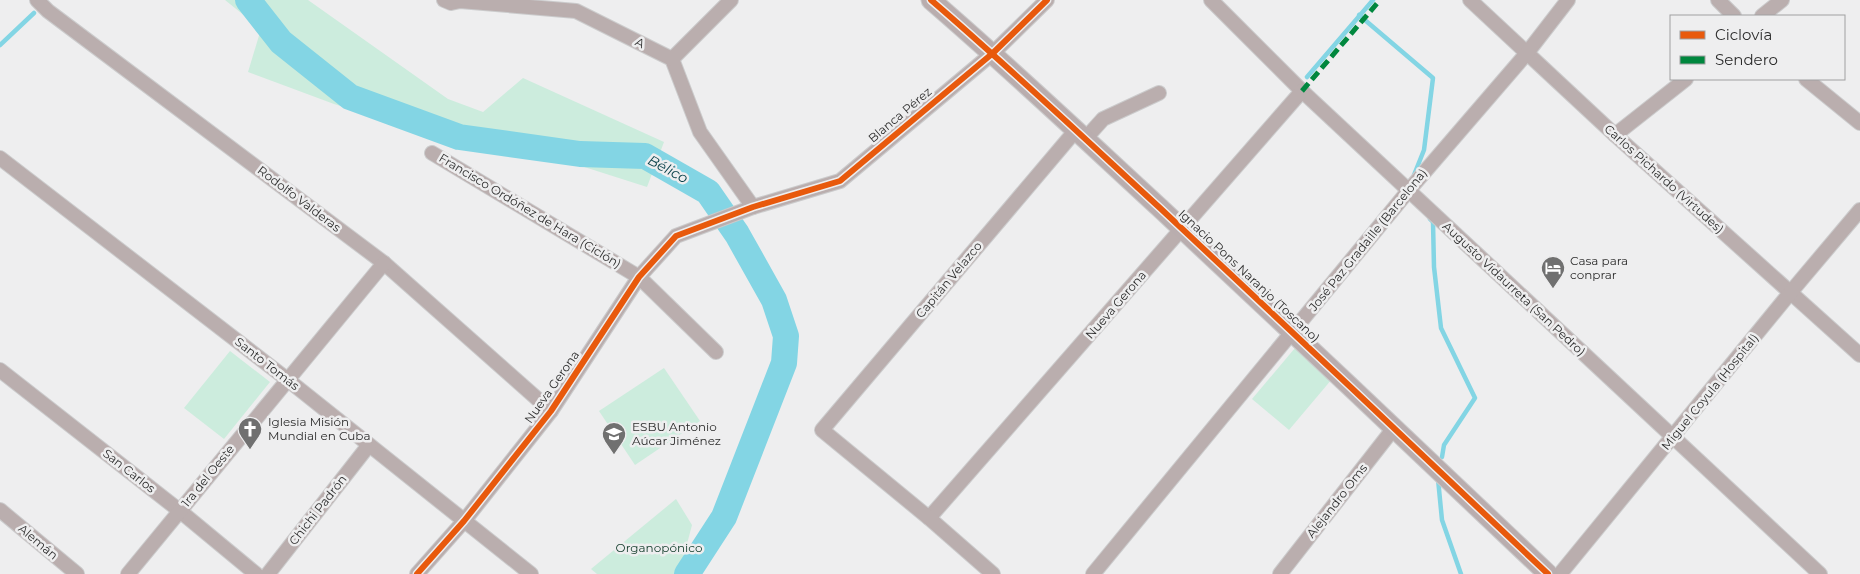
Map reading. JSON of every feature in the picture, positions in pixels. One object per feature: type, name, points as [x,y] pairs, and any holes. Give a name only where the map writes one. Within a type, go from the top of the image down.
[{"type":"street","name":"Rodolfo Valderas","points":[[37,0],[384,263],[551,411]]},
{"type":"street","name":"A","points":[[444,0],[451,3],[461,0],[578,5],[672,59]]},
{"type":"street","points":[[731,0],[672,59],[700,132],[750,208]]},
{"type":"street","name":"Ignacio Pons Naranjo (Toscano)","points":[[931,0],[993,53],[1081,134],[1548,574]]},
{"type":"street","name":"Blanca Pérez","points":[[710,222],[840,180],[993,53],[1047,0]]},
{"type":"street","name":"Augusto Vidaurreta (San Pedro)","points":[[1212,0],[1302,91],[1820,574]]},
{"type":"street","name":"Carlos Pichardo (Virtudes)","points":[[1470,0],[1616,135],[1860,355]]},
{"type":"street","name":"José Paz Gradaille (Barcelona)","points":[[1093,574],[1409,190],[1527,52],[1568,0]]},
{"type":"street","points":[[1718,0],[1733,15]]},
{"type":"street","points":[[1763,15],[1782,0]]},
{"type":"street","points":[[1616,135],[1685,80]]},
{"type":"street","points":[[1807,80],[1860,123]]},
{"type":"street","name":"Nueva Gerona","points":[[929,518],[1302,91]]},
{"type":"street","name":"Capitán Velazco","points":[[929,518],[822,430],[1081,134],[1103,119],[1160,93]]},
{"type":"street","name":"Francisco Ordóñez de Hara (Ciclón)","points":[[432,152],[639,277],[716,352]]},
{"type":"street","name":"Santo Tomás","points":[[0,158],[288,380],[531,574]]},
{"type":"street","name":"Miguel Coyula (Hospital)","points":[[1560,574],[1860,210]]},
{"type":"street","name":"Nueva Gerona","points":[[417,574],[464,521],[551,411],[639,277],[676,236],[710,222]]},
{"type":"street","name":"1ra del Oeste","points":[[128,574],[384,263]]},
{"type":"street","name":"San Carlos","points":[[0,370],[180,511],[256,574]]},
{"type":"street","name":"Alejandro Oms","points":[[1280,574],[1394,428]]},
{"type":"street","name":"Chichi Padrón","points":[[268,574],[369,445]]},
{"type":"street","name":"Alemán","points":[[0,510],[77,574]]},
{"type":"street","points":[[929,518],[993,574]]},
{"type":"green space","points":[[225,0],[308,0],[448,99],[483,112],[523,78],[664,142],[647,187],[553,157],[463,145],[334,104],[248,72],[261,29]]},
{"type":"green space","points":[[1295,348],[1332,379],[1289,430],[1252,399]]},
{"type":"green space","points":[[230,351],[270,382],[224,439],[184,408]]},
{"type":"green space","points":[[664,368],[700,421],[635,465],[599,411]]},
{"type":"green space","name":"Organopónico","points":[[676,499],[692,525],[679,574],[597,574],[591,569]]},
{"type":"waterway","name":"Bélico","points":[[248,0],[281,42],[350,97],[459,137],[580,154],[645,156],[708,192],[737,234],[774,300],[786,336],[784,363],[724,517],[687,574]]},
{"type":"waterway","points":[[1307,77],[1373,0]]},
{"type":"waterway","points":[[0,45],[34,13]]},
{"type":"waterway","points":[[1359,15],[1433,78],[1424,150],[1414,175]]},
{"type":"waterway","points":[[1430,219],[1433,222],[1434,267],[1441,328],[1475,398],[1444,445],[1442,457]]},
{"type":"waterway","points":[[1438,479],[1442,520],[1461,574]]},
{"type":"marked path","points":[[1302,91],[1380,0]]},
{"type":"cycle path","points":[[931,0],[1160,208],[1548,574]]},
{"type":"cycle path","points":[[417,574],[464,521],[551,411],[639,277],[676,236],[753,207],[840,181],[993,53],[1047,0]]},
{"type":"place","name":"Casa para conprar","points":[[1553,289]]},
{"type":"place","name":"Iglesia Misión Mundial en Cuba","points":[[250,450]]},
{"type":"place","name":"ESBU Antonio Aúcar Jiménez","points":[[614,455]]}]
